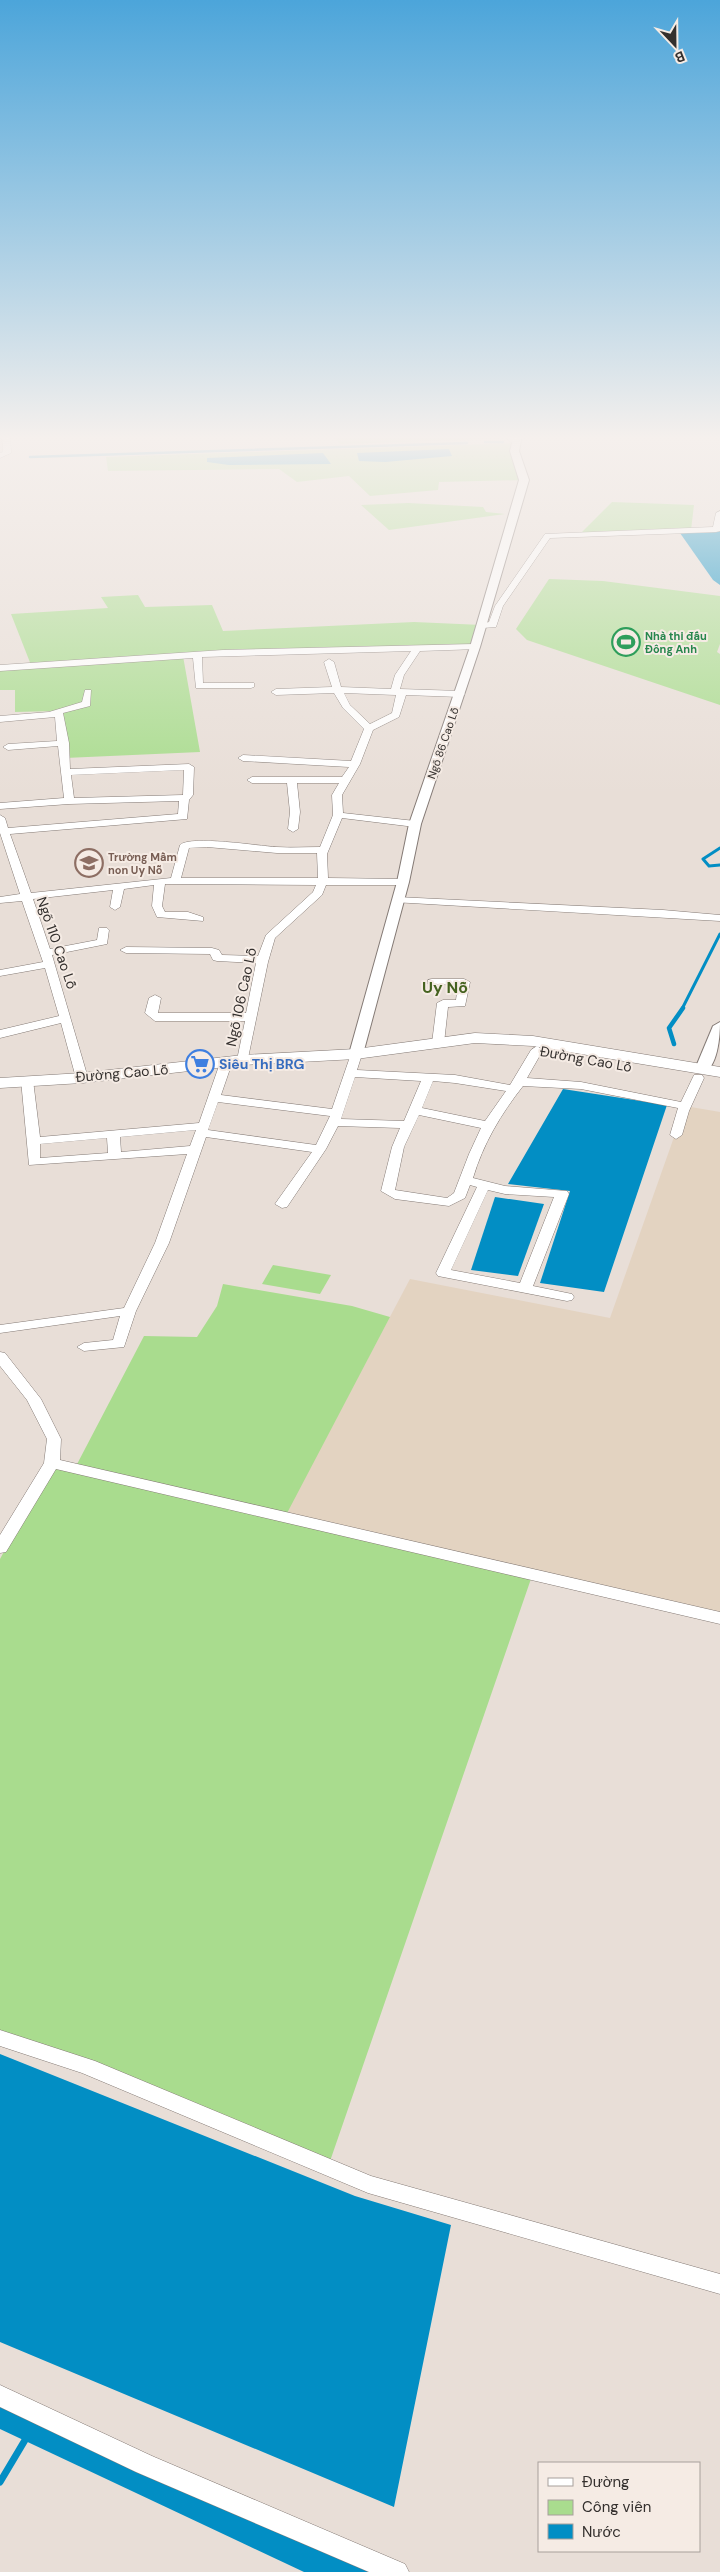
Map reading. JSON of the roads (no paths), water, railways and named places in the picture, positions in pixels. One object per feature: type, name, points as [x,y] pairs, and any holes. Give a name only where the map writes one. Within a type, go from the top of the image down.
[{"type":"main road","name":"Đường Cao Lỗ","points":[[0,1083],[82,1078],[226,1064],[243,1060],[356,1054],[475,1038],[533,1041],[700,1073],[720,1082]]},
{"type":"main road","name":"Đường Cao Lỗ","points":[[445,1042],[537,1050],[700,1073],[720,1072]]},
{"type":"street","name":"Ngõ 86 Cao Lỗ","points":[[356,1054],[402,882],[415,824],[460,694],[502,555]]},
{"type":"street","points":[[482,625],[493,625],[499,606],[535,555]]},
{"type":"street","points":[[0,668],[197,655],[475,647]]},
{"type":"street","points":[[323,880],[323,850],[338,814],[337,795],[355,764],[369,728],[396,716],[399,691],[395,687],[401,672],[418,648]]},
{"type":"street","points":[[197,655],[199,686],[251,685]]},
{"type":"street","points":[[329,662],[341,700],[369,728]]},
{"type":"street","points":[[276,692],[338,690],[460,694]]},
{"type":"street","points":[[0,719],[53,713],[87,704],[88,692]]},
{"type":"street","points":[[53,713],[61,717],[69,801]]},
{"type":"street","points":[[8,747],[64,743]]},
{"type":"street","points":[[243,758],[355,764]]},
{"type":"street","points":[[6,831],[183,817],[184,800],[188,795],[189,767],[66,772]]},
{"type":"street","points":[[292,779],[295,812],[293,829]]},
{"type":"street","points":[[252,780],[346,780]]},
{"type":"street","points":[[0,806],[169,797],[182,798],[184,800]]},
{"type":"street","points":[[338,814],[415,824]]},
{"type":"street","name":"Ngõ 110 Cao Lỗ","points":[[0,818],[6,831],[5,845],[47,959],[82,1078]]},
{"type":"street","points":[[175,882],[185,845],[207,844],[277,850],[323,850]]},
{"type":"street","points":[[0,900],[160,880],[175,882],[323,880],[402,882]]},
{"type":"street","points":[[160,880],[157,906],[161,915],[188,915],[199,919]]},
{"type":"street","name":"Ngõ 106 Cao Lỗ","points":[[243,1060],[263,960],[270,937],[318,893],[323,880]]},
{"type":"street","points":[[115,907],[119,885]]},
{"type":"street","points":[[397,900],[663,913],[720,918]]},
{"type":"street","points":[[0,973],[103,942],[103,930]]},
{"type":"street","points":[[126,950],[212,951],[217,958],[263,960]]},
{"type":"street","points":[[432,982],[464,982],[461,1004],[443,1003],[445,1042]]},
{"type":"street","points":[[155,998],[152,1013],[155,1017],[251,1017]]},
{"type":"street","points":[[0,1034],[65,1018]]},
{"type":"street","points":[[676,1135],[685,1106],[720,1026]]},
{"type":"street","points":[[428,1078],[407,1124],[396,1156],[388,1191],[391,1194],[449,1202],[460,1195],[470,1165],[489,1126],[537,1050]]},
{"type":"street","points":[[282,1204],[320,1149],[335,1117],[356,1054]]},
{"type":"street","points":[[84,1347],[120,1344],[129,1311],[162,1243],[226,1064]]},
{"type":"street","points":[[349,1073],[455,1079],[516,1086],[541,1081],[685,1106]]},
{"type":"street","points":[[27,1080],[34,1141],[34,1162],[194,1150]]},
{"type":"street","points":[[215,1098],[335,1117],[407,1124]]},
{"type":"street","points":[[415,1110],[489,1126]]},
{"type":"street","points":[[34,1141],[113,1134],[202,1130],[320,1149]]},
{"type":"street","points":[[113,1134],[115,1156]]},
{"type":"street","points":[[466,1180],[505,1190],[562,1194],[525,1288]]},
{"type":"street","points":[[484,1185],[443,1273],[567,1297]]},
{"type":"street","points":[[0,1329],[129,1311]]},
{"type":"street","points":[[0,1356],[34,1399],[54,1439],[52,1462],[0,1548]]},
{"type":"street","points":[[52,1462],[720,1618]]},
{"type":"street","points":[[0,2038],[88,2067],[368,2184],[720,2284]]},
{"type":"street","points":[[0,2396],[144,2464],[397,2572]]},
{"type":"water","points":[[695,555],[720,555],[720,585],[713,580]]},
{"type":"water","points":[[563,1089],[667,1105],[604,1292],[540,1283],[570,1191],[508,1184]]},
{"type":"water","points":[[495,1197],[544,1204],[518,1276],[471,1270]]},
{"type":"water","points":[[0,2054],[355,2196],[451,2225],[394,2507],[0,2342]]},
{"type":"waterway","points":[[720,848],[703,859],[709,866],[720,865]]},
{"type":"waterway","points":[[682,1009],[720,934]]},
{"type":"waterway","points":[[674,1044],[669,1028],[683,1008]]},
{"type":"waterway","points":[[0,2409],[351,2572]]},
{"type":"waterway","points":[[0,2482],[34,2425]]},
{"type":"place","name":"Nhà thi đấu Đông Anh","points":[[626,642]]},
{"type":"place","name":"Trường Mầm non Uy Nỗ","points":[[89,863]]},
{"type":"place","name":"Siêu Thị BRG","points":[[200,1064]]},
{"type":"district","name":"Uy Nỗ","points":[[445,987]]}]
